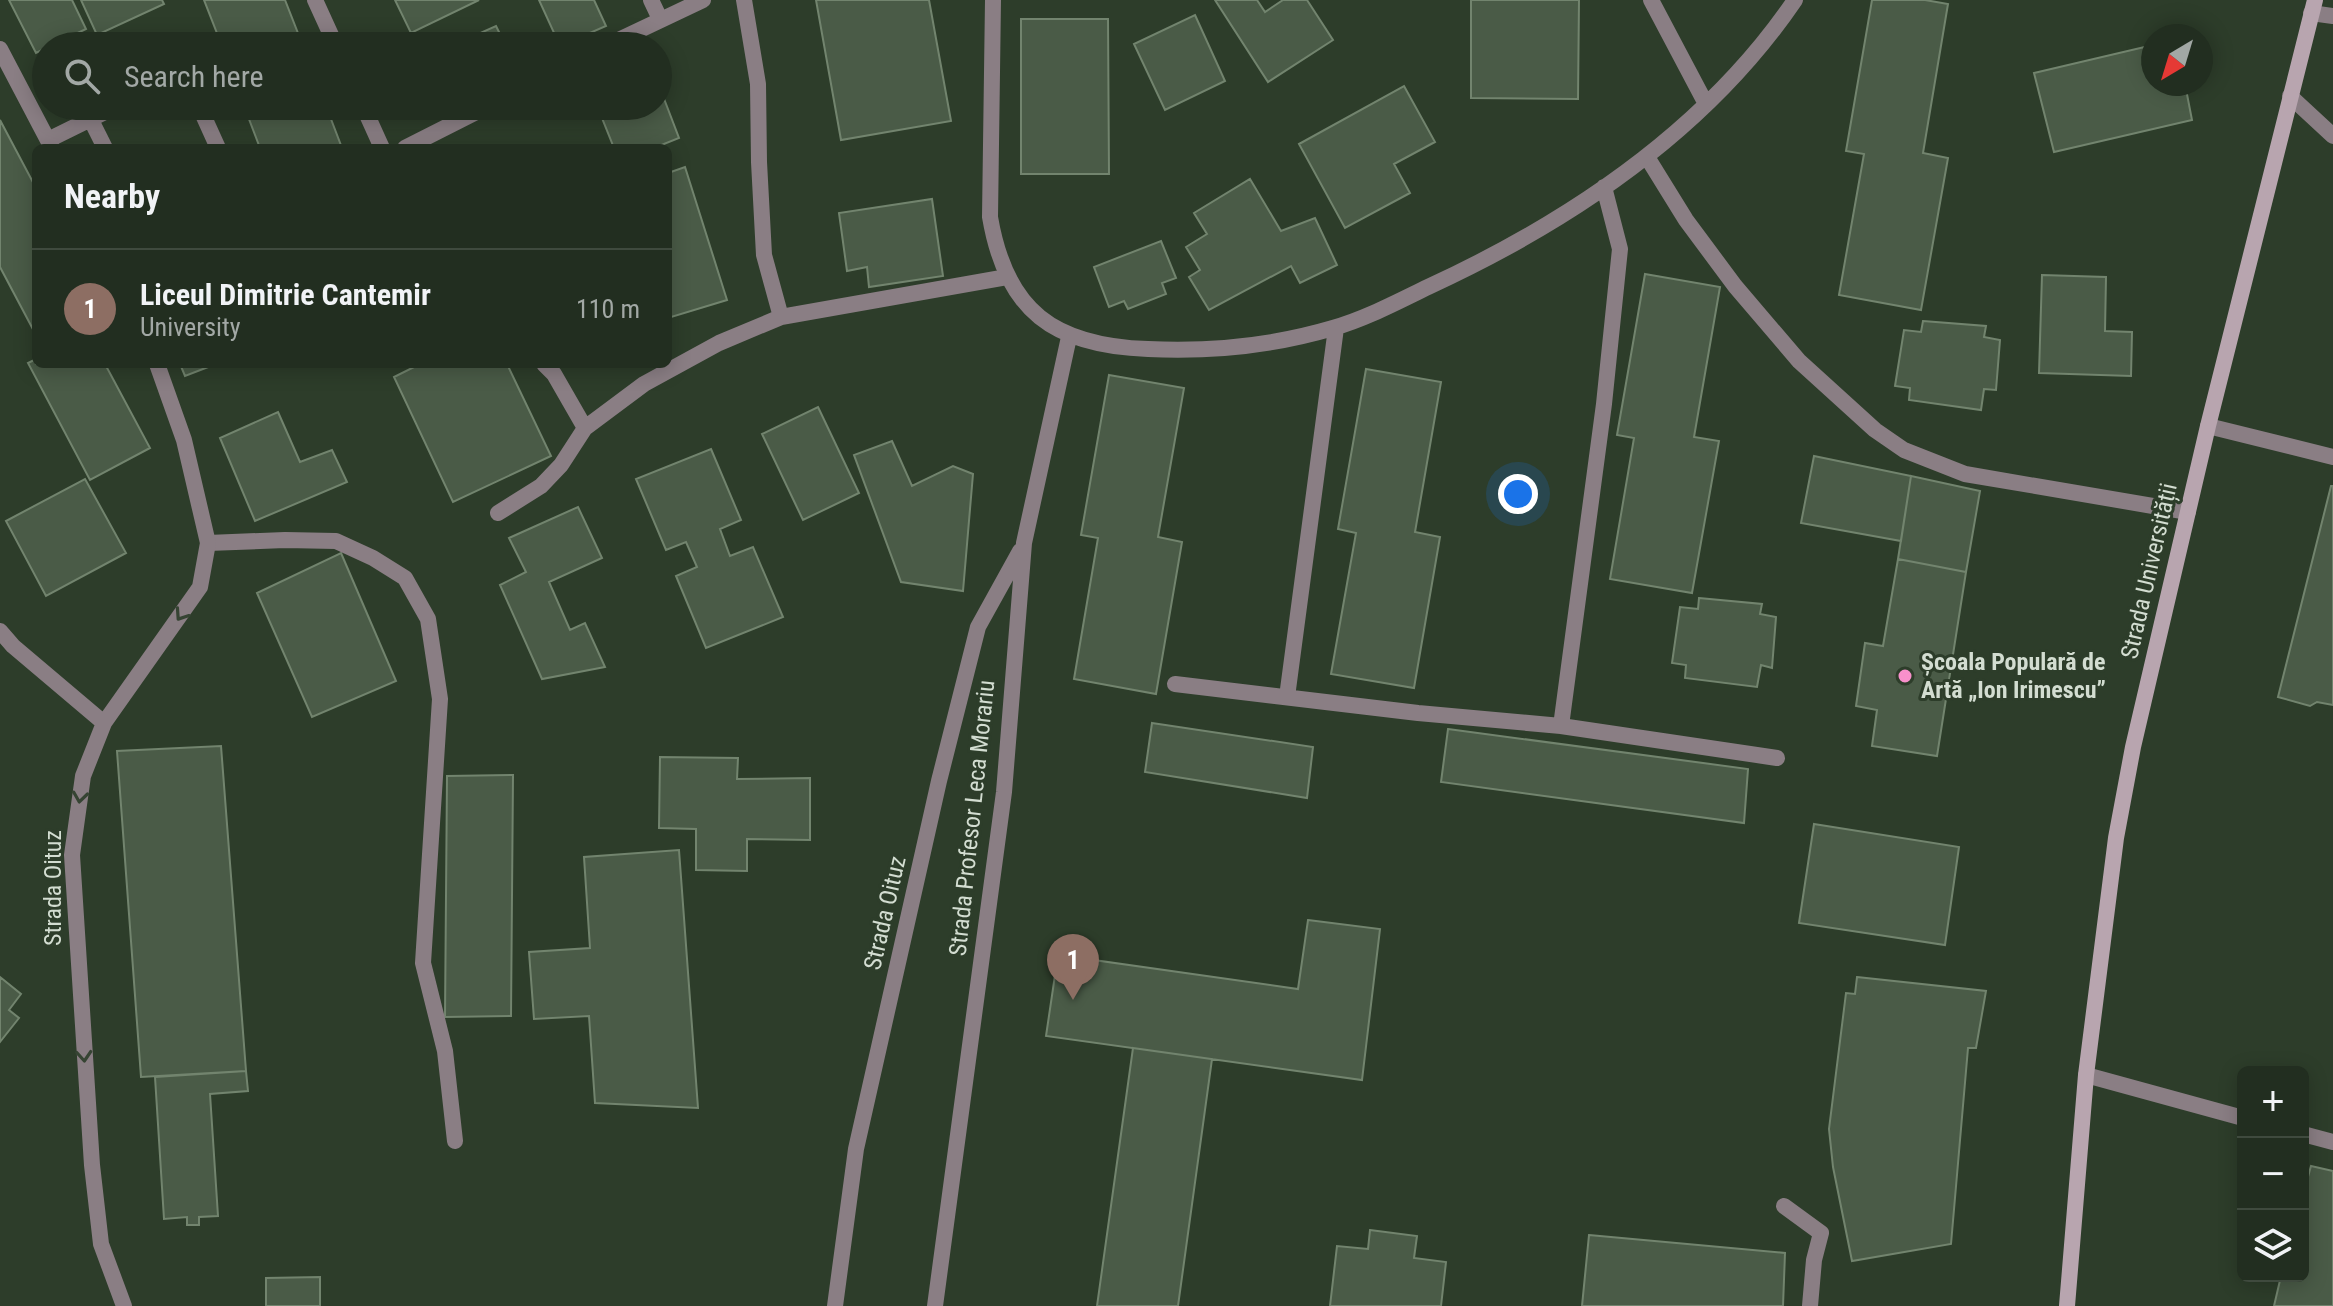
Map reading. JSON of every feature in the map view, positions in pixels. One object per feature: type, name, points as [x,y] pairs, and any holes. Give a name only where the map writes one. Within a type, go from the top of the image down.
[{"type":"street","points":[[315,0],[330,32]]},
{"type":"street","points":[[651,0],[660,19]]},
{"type":"street","points":[[634,32],[703,0]]},
{"type":"street","points":[[744,0],[758,84],[764,255],[781,317]]},
{"type":"street","points":[[993,0],[990,217],[995,247],[1007,277],[1034,314],[1069,337],[1118,348],[1239,349],[1336,328],[1456,274],[1551,224],[1647,157],[1706,104],[1748,60],[1795,0]]},
{"type":"street","points":[[1651,0],[1706,104]]},
{"type":"street","points":[[2313,6],[2333,16]]},
{"type":"street","name":"Strada Universității","points":[[2067,1306],[2086,1075],[2116,838],[2133,747],[2208,426],[2313,6]]},
{"type":"street","points":[[0,49],[32,110]]},
{"type":"street","points":[[2290,96],[2333,136]]},
{"type":"street","points":[[37,120],[50,144],[91,120],[103,144]]},
{"type":"street","points":[[205,120],[216,144]]},
{"type":"street","points":[[369,120],[380,144]]},
{"type":"street","points":[[413,144],[460,120]]},
{"type":"street","points":[[1647,157],[1694,231],[1735,286],[1799,361],[1875,430],[1904,450],[1965,474],[2188,512]]},
{"type":"street","points":[[1561,726],[1604,404],[1620,249],[1604,187]]},
{"type":"street","points":[[498,513],[541,486],[561,465],[585,428],[644,384],[719,343],[781,317],[1007,277]]},
{"type":"street","points":[[1287,697],[1336,328]]},
{"type":"street","name":"Strada Profesor Leca Morariu","points":[[935,1306],[1004,792],[1024,543],[1069,337]]},
{"type":"street","name":"Strada Oituz","points":[[124,1306],[101,1244],[93,1178],[72,855],[83,776],[104,723],[200,587],[208,543],[184,440],[158,368]]},
{"type":"street","points":[[548,368],[585,428]]},
{"type":"street","points":[[2208,426],[2333,457]]},
{"type":"street","points":[[208,543],[336,541],[373,558],[405,578],[428,619],[440,699],[423,963],[445,1051],[455,1141]]},
{"type":"street","name":"Strada Oituz","points":[[835,1306],[856,1149],[951,735],[978,627],[1024,543]]},
{"type":"street","points":[[0,631],[7,650],[104,723]]},
{"type":"street","points":[[1175,684],[1561,726],[1777,758]]},
{"type":"street","points":[[2086,1075],[2237,1116]]},
{"type":"street","points":[[2309,1136],[2333,1142]]},
{"type":"street","points":[[1784,1206],[1821,1233],[1814,1260],[1810,1306]]},
{"type":"building","points":[[9,0],[72,0],[86,29],[80,32],[32,32],[32,45]]},
{"type":"building","points":[[81,0],[162,0],[164,4],[103,32],[96,32]]},
{"type":"building","points":[[204,0],[285,0],[298,32],[217,32]]},
{"type":"building","points":[[395,0],[479,0],[413,32]]},
{"type":"building","points":[[539,0],[594,0],[606,26],[592,32],[554,32]]},
{"type":"building","points":[[816,0],[929,0],[951,121],[841,140]]},
{"type":"building","points":[[1215,0],[1257,0],[1265,12],[1283,0],[1307,0],[1333,40],[1268,82]]},
{"type":"building","points":[[1471,0],[1579,0],[1578,99],[1471,98]]},
{"type":"building","points":[[1872,0],[1925,0],[1948,4],[1923,153],[1948,158],[1921,310],[1839,295],[1864,154],[1846,151]]},
{"type":"building","points":[[1195,15],[1225,81],[1165,110],[1134,44]]},
{"type":"building","points":[[1021,19],[1108,19],[1109,174],[1021,174]]},
{"type":"building","points":[[496,26],[499,32],[482,32]]},
{"type":"building","points":[[2141,48],[2141,96],[2187,96],[2192,120],[2054,152],[2034,73]]},
{"type":"building","points":[[1404,86],[1435,142],[1394,164],[1410,193],[1345,228],[1299,144]]},
{"type":"building","points":[[0,120],[32,180],[32,327],[0,267]]},
{"type":"building","points":[[249,120],[331,120],[340,144],[258,144]]},
{"type":"building","points":[[603,120],[672,120],[679,138],[664,144],[612,144]]},
{"type":"building","points":[[685,167],[727,300],[672,317],[672,172]]},
{"type":"building","points":[[1250,179],[1281,231],[1315,218],[1337,265],[1300,283],[1291,266],[1209,310],[1189,277],[1200,270],[1186,247],[1207,234],[1194,213]]},
{"type":"building","points":[[932,199],[943,276],[869,287],[867,267],[847,271],[839,213]]},
{"type":"building","points":[[1161,241],[1176,278],[1162,283],[1166,294],[1128,309],[1124,301],[1109,307],[1094,267]]},
{"type":"building","points":[[1645,274],[1720,287],[1694,437],[1719,441],[1692,593],[1610,579],[1634,438],[1617,435]]},
{"type":"building","points":[[2042,275],[2106,277],[2105,331],[2132,332],[2131,376],[2039,373]]},
{"type":"building","points":[[1923,321],[1986,326],[1984,337],[2000,340],[1996,390],[1984,389],[1981,410],[1909,400],[1910,388],[1895,386],[1904,330],[1921,332]]},
{"type":"building","points":[[32,361],[32,368],[107,368],[150,448],[90,480],[28,363]]},
{"type":"building","points":[[182,368],[206,368],[185,376]]},
{"type":"building","points":[[412,368],[509,368],[551,456],[453,502],[394,377]]},
{"type":"building","points":[[1366,369],[1441,382],[1415,532],[1440,537],[1414,688],[1331,674],[1356,533],[1338,529]]},
{"type":"building","points":[[1109,375],[1184,388],[1158,537],[1182,542],[1156,694],[1074,679],[1098,538],[1081,535]]},
{"type":"building","points":[[818,407],[859,493],[803,520],[762,434]]},
{"type":"building","points":[[278,412],[300,462],[332,450],[347,482],[255,521],[220,438]]},
{"type":"building","points":[[892,441],[912,486],[953,466],[973,474],[963,591],[901,582],[854,455]]},
{"type":"building","points":[[711,449],[741,520],[720,529],[730,556],[753,547],[783,617],[706,648],[676,576],[697,567],[686,542],[666,550],[636,479]]},
{"type":"building","points":[[1814,456],[1911,476],[1901,541],[1801,523]]},
{"type":"building","points":[[1911,476],[1980,491],[1966,572],[1898,559]]},
{"type":"building","points":[[85,479],[126,553],[46,596],[6,521]]},
{"type":"building","points":[[2331,486],[2333,705],[2317,702],[2310,706],[2278,697]]},
{"type":"building","points":[[578,507],[602,558],[549,582],[570,630],[585,623],[605,667],[542,679],[500,585],[526,572],[509,538]]},
{"type":"building","points":[[341,553],[396,681],[312,717],[257,593]]},
{"type":"building","name":"Școala Populară de Artă „Ion Irimescu”","points":[[1898,559],[1966,572],[1937,756],[1872,746],[1877,710],[1856,706],[1865,643],[1883,646]]},
{"type":"building","points":[[1699,598],[1762,604],[1760,614],[1776,617],[1772,668],[1761,665],[1757,687],[1685,678],[1686,665],[1672,663],[1680,607],[1698,609]]},
{"type":"building","points":[[1152,723],[1313,747],[1307,798],[1145,772]]},
{"type":"building","points":[[1448,729],[1748,769],[1744,823],[1441,782]]},
{"type":"building","points":[[221,746],[246,1071],[141,1077],[117,751]]},
{"type":"building","points":[[660,757],[738,758],[737,779],[810,778],[810,840],[747,839],[747,871],[696,870],[696,829],[659,828]]},
{"type":"building","points":[[513,775],[511,1016],[445,1017],[447,776]]},
{"type":"building","points":[[1814,824],[1959,847],[1945,945],[1799,923]]},
{"type":"building","points":[[679,850],[698,1108],[595,1103],[589,1016],[534,1019],[529,952],[590,948],[584,857]]},
{"type":"building","points":[[1308,920],[1380,929],[1362,1080],[1046,1036],[1058,955],[1298,989]]},
{"type":"building","points":[[0,977],[21,994],[9,1010],[19,1018],[0,1042]]},
{"type":"building","points":[[1857,977],[1986,991],[1976,1048],[1968,1048],[1951,1244],[1852,1261],[1833,1167],[1829,1129],[1846,993],[1855,994]]},
{"type":"building","points":[[1133,1048],[1212,1059],[1178,1306],[1097,1306]]},
{"type":"building","points":[[246,1071],[248,1091],[210,1094],[218,1216],[199,1217],[199,1225],[187,1225],[187,1217],[164,1219],[155,1077]]},
{"type":"building","points":[[2311,1166],[2333,1171],[2333,1306],[2274,1306],[2280,1282],[2309,1282]]},
{"type":"building","points":[[1370,1230],[1417,1236],[1414,1258],[1446,1262],[1441,1306],[1330,1306],[1337,1246],[1368,1249]]},
{"type":"building","points":[[1589,1235],[1785,1253],[1783,1306],[1582,1306]]},
{"type":"building","points":[[320,1277],[320,1306],[266,1306],[266,1278]]},
{"type":"place","name":"Școala Populară de Artă „Ion Irimescu”","points":[[1905,676]]},
{"type":"place","name":"Liceul Dimitrie Cantemir","points":[[1073,1000]]}]
